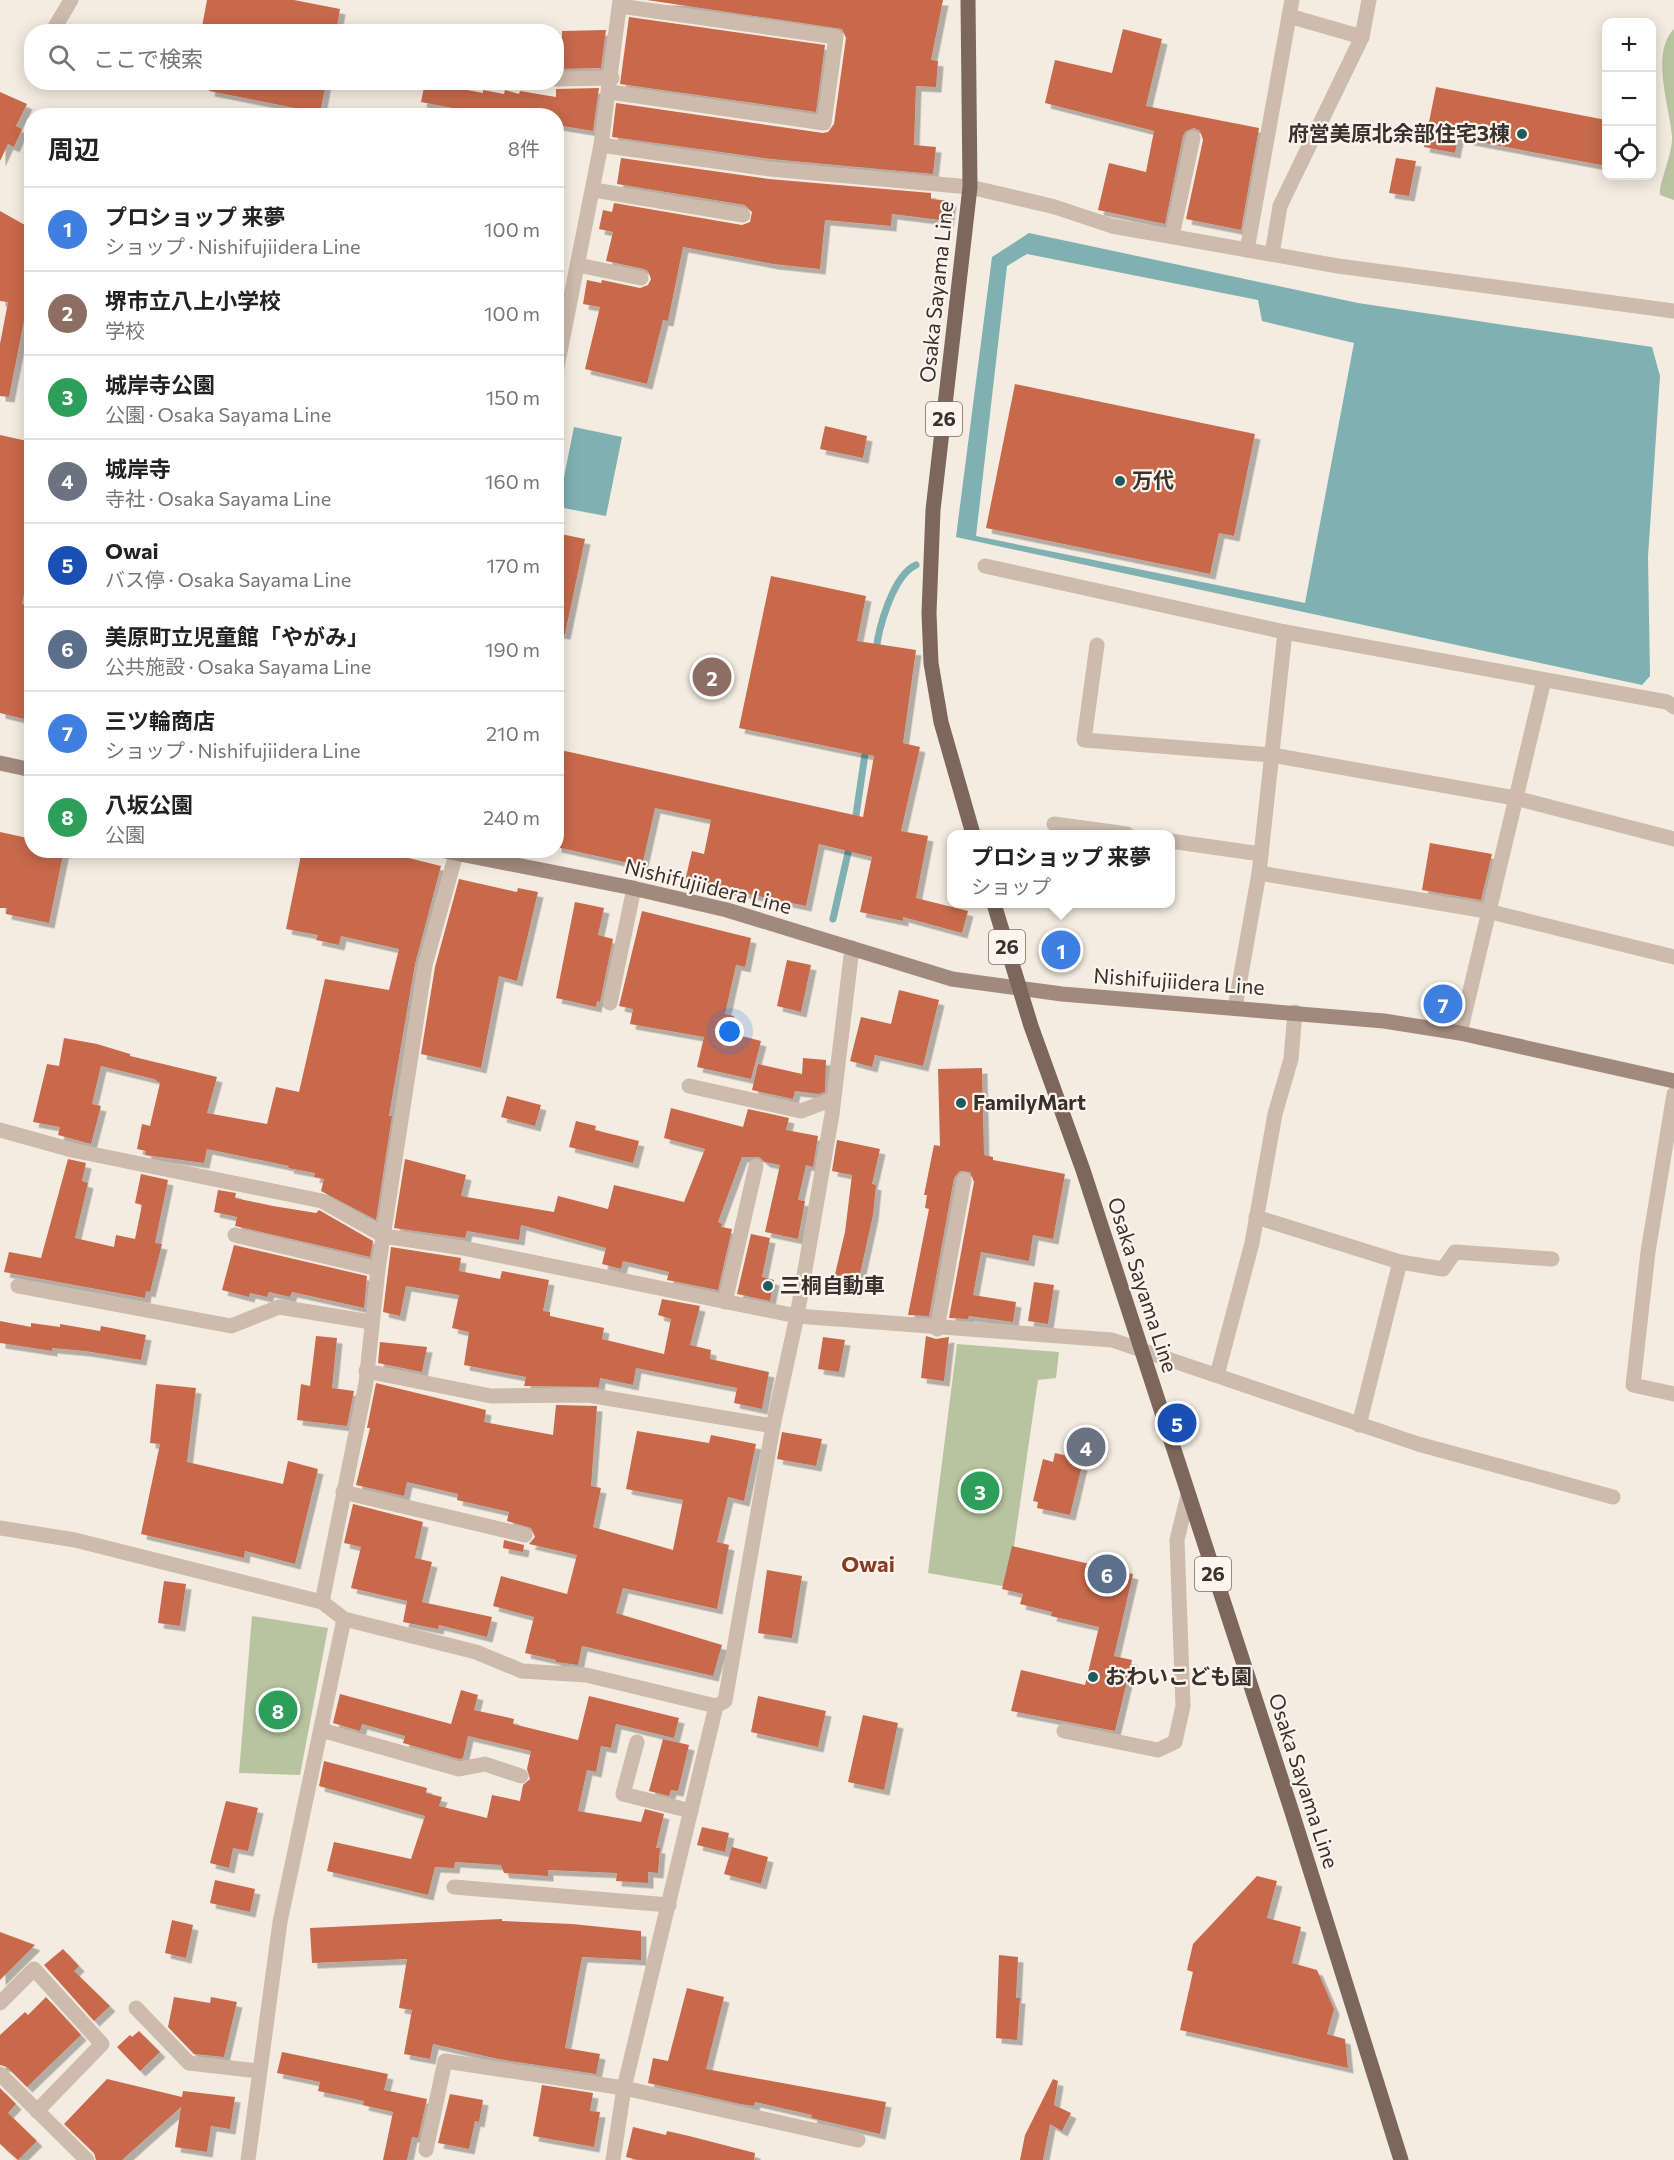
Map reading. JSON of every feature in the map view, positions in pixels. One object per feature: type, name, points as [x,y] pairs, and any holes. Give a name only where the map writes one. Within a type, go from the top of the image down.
[{"type":"main road","name":"Osaka Sayama Line","points":[[968,0],[970,187],[933,510],[929,613],[932,663],[941,722],[972,830]]},
{"type":"main road","points":[[0,763],[24,768]]},
{"type":"main road","name":"Nishifujiidera Line","points":[[485,858],[634,888],[727,910],[952,979],[1021,990],[1295,1012],[1384,1022],[1460,1034],[1674,1081]]},
{"type":"main road","name":"Osaka Sayama Line","points":[[996,908],[1298,1832],[1401,2160]]},
{"type":"street","points":[[57,24],[71,0]]},
{"type":"street","points":[[1247,250],[1292,0]]},
{"type":"street","points":[[1272,254],[1280,206],[1362,37],[1369,0]]},
{"type":"street","points":[[564,80],[611,85],[824,123],[836,38],[620,3],[611,85],[602,145],[564,333]]},
{"type":"street","points":[[1289,16],[1362,37]]},
{"type":"street","points":[[1172,236],[1193,138]]},
{"type":"street","points":[[602,145],[770,169],[970,187],[1055,207],[1112,226],[1247,250],[1349,267],[1674,311]]},
{"type":"street","points":[[594,190],[743,216]]},
{"type":"street","points":[[578,266],[641,278]]},
{"type":"street","points":[[985,566],[1285,632],[1667,702],[1674,707]]},
{"type":"street","points":[[1235,1008],[1259,873],[1285,632]]},
{"type":"street","points":[[1097,645],[1084,740],[1272,755],[1515,798],[1674,839]]},
{"type":"street","points":[[1460,1034],[1487,912],[1545,680]]},
{"type":"street","points":[[1054,824],[1098,830]]},
{"type":"street","points":[[1175,842],[1261,854]]},
{"type":"street","points":[[322,1602],[366,1383],[378,1269],[425,965],[458,858]]},
{"type":"street","points":[[1259,873],[1487,912],[1674,957]]},
{"type":"street","points":[[610,1003],[634,888]]},
{"type":"street","points":[[0,1528],[75,1540],[322,1602],[344,1619],[476,1652],[522,1671],[586,1675],[716,1706],[725,1701],[772,1426],[797,1316],[833,1099],[852,948]]},
{"type":"street","points":[[1217,1375],[1256,1217],[1275,1114],[1291,1059],[1295,1012]]},
{"type":"street","points":[[689,1086],[801,1112],[833,1099]]},
{"type":"street","points":[[1674,1094],[1648,1252],[1633,1385],[1674,1394]]},
{"type":"street","points":[[0,1130],[72,1150],[322,1201],[384,1236],[463,1248],[797,1316],[937,1329],[1112,1340],[1139,1347],[1359,1425],[1613,1497]]},
{"type":"street","points":[[725,1302],[756,1167]]},
{"type":"street","points":[[937,1329],[964,1180]]},
{"type":"street","points":[[1256,1217],[1400,1262],[1443,1269],[1455,1252],[1552,1259]]},
{"type":"street","points":[[235,1235],[378,1269]]},
{"type":"street","points":[[1359,1425],[1400,1262]]},
{"type":"street","points":[[18,1286],[231,1326],[279,1307],[371,1322]]},
{"type":"street","points":[[366,1371],[491,1396],[588,1395],[772,1426]]},
{"type":"street","points":[[343,1492],[525,1535]]},
{"type":"street","points":[[1064,1731],[1158,1750],[1175,1742],[1183,1706],[1177,1540],[1188,1496]]},
{"type":"street","points":[[248,2160],[258,2071],[280,1922],[344,1619]]},
{"type":"street","points":[[613,2160],[624,2088],[716,1706]]},
{"type":"street","points":[[321,1730],[459,1769],[485,1764],[521,1776]]},
{"type":"street","points":[[637,1742],[623,1794],[691,1811]]},
{"type":"street","points":[[454,1887],[669,1905]]},
{"type":"street","points":[[0,2003],[34,1969],[102,2043],[37,2111]]},
{"type":"street","points":[[136,2008],[189,2063],[258,2071]]},
{"type":"street","points":[[426,2150],[445,2061],[624,2088],[858,2140]]},
{"type":"street","points":[[0,2074],[87,2160]]},
{"type":"green space","points":[[1674,29],[1674,200],[1660,195],[1660,190],[1672,143],[1663,80],[1663,52],[1667,39]]},
{"type":"green space","points":[[957,1344],[1059,1352],[1056,1378],[1038,1380],[1008,1587],[928,1573]]},
{"type":"green space","points":[[252,1616],[328,1628],[300,1775],[239,1773]]},
{"type":"water","points":[[1029,233],[1358,303],[1652,347],[1660,376],[1648,557],[1650,676],[1642,685],[956,537],[992,257]],"holes":[[[1027,254],[1258,300],[1262,321],[1354,343],[1305,603],[976,536],[1007,266]]]},
{"type":"water","points":[[574,427],[622,437],[606,516],[564,508],[564,477]]},
{"type":"building","points":[[207,0],[294,0],[340,9],[337,24],[202,24]]},
{"type":"building","points":[[647,0],[943,0],[931,60],[938,61],[936,87],[916,86],[914,145],[936,147],[933,174],[771,159],[612,137],[616,103],[823,133],[828,132],[834,124],[846,38],[842,29]]},
{"type":"building","points":[[629,17],[825,45],[816,112],[620,84]]},
{"type":"building","points":[[1123,29],[1162,39],[1146,106],[1259,128],[1241,230],[1186,219],[1203,140],[1200,131],[1194,128],[1186,131],[1183,136],[1165,224],[1098,210],[1109,163],[1146,172],[1154,131],[1045,103],[1055,60],[1112,73]]},
{"type":"building","points":[[606,30],[601,68],[564,69],[564,31]]},
{"type":"building","name":"府営美原北余部住宅3棟","points":[[1436,87],[1602,119],[1602,165],[1458,138],[1455,153],[1424,147]]},
{"type":"building","points":[[599,88],[593,131],[564,126],[564,108],[452,108],[421,102],[423,90],[467,90],[483,93],[483,90],[504,94],[505,90],[519,94],[520,91],[556,97],[556,90]]},
{"type":"building","points":[[324,90],[321,108],[295,108],[209,91]]},
{"type":"building","points":[[0,92],[27,104],[16,126],[22,129],[14,147],[8,144],[0,161]]},
{"type":"building","points":[[621,158],[769,179],[931,193],[931,199],[951,201],[948,221],[892,214],[891,226],[825,220],[820,269],[773,264],[683,247],[668,321],[663,320],[647,384],[585,369],[600,307],[583,304],[587,280],[601,283],[602,280],[640,288],[648,285],[651,279],[648,271],[644,269],[606,261],[613,232],[599,229],[603,210],[612,212],[614,203],[742,225],[750,222],[752,212],[745,205],[617,184]]},
{"type":"building","points":[[1396,158],[1416,161],[1409,196],[1389,193]]},
{"type":"building","points":[[0,211],[24,224],[24,321],[9,397],[0,396],[0,344],[8,302],[0,301]]},
{"type":"building","name":"万代","points":[[1015,384],[1255,434],[1234,536],[1219,533],[1210,574],[986,528]]},
{"type":"building","points":[[825,426],[867,436],[863,458],[820,449]]},
{"type":"building","points":[[0,435],[24,440],[24,595],[22,604],[24,604],[24,719],[0,713]]},
{"type":"building","points":[[564,535],[585,539],[564,634]]},
{"type":"building","points":[[771,576],[866,596],[857,641],[916,650],[903,743],[920,747],[901,831],[928,836],[916,898],[947,906],[947,908],[968,911],[962,933],[903,917],[903,921],[860,912],[872,857],[819,844],[806,906],[685,881],[692,851],[704,854],[711,820],[655,808],[642,866],[564,849],[564,751],[863,817],[874,756],[739,728]]},
{"type":"building","points":[[0,832],[24,837],[24,858],[62,858],[49,923],[6,914],[7,908],[0,908]]},
{"type":"building","points":[[1430,843],[1492,854],[1481,900],[1422,890]]},
{"type":"building","points":[[300,858],[408,858],[441,866],[415,964],[389,1116],[392,1116],[376,1220],[321,1191],[324,1179],[314,1177],[315,1173],[207,1149],[204,1163],[145,1155],[146,1151],[137,1149],[142,1124],[150,1126],[160,1083],[154,1079],[101,1066],[92,1104],[101,1106],[91,1144],[58,1135],[60,1127],[33,1122],[47,1064],[59,1066],[64,1038],[97,1044],[130,1054],[130,1056],[217,1077],[207,1113],[267,1124],[276,1087],[299,1092],[325,979],[389,990],[399,949],[341,936],[339,945],[316,940],[318,935],[286,929]]},
{"type":"building","points":[[459,879],[517,892],[518,888],[538,892],[517,981],[499,976],[481,1068],[421,1054],[435,967]]},
{"type":"building","points":[[575,902],[604,908],[598,935],[613,939],[600,1002],[597,1001],[596,1007],[556,998]]},
{"type":"building","points":[[642,911],[751,938],[745,967],[736,965],[725,1014],[734,1016],[730,1033],[761,1041],[751,1079],[697,1067],[704,1037],[630,1024],[633,1009],[619,1006]]},
{"type":"building","points":[[787,960],[811,965],[801,1012],[777,1006]]},
{"type":"building","points":[[899,990],[939,1000],[923,1066],[875,1055],[872,1067],[850,1061],[861,1017],[891,1024]]},
{"type":"building","points":[[803,1058],[826,1060],[825,1092],[819,1094],[795,1091],[793,1099],[752,1090],[758,1064],[802,1074]]},
{"type":"building","points":[[982,1068],[984,1155],[993,1157],[993,1160],[1065,1174],[1053,1239],[1033,1235],[1029,1261],[981,1252],[973,1295],[1016,1302],[1013,1322],[969,1316],[968,1319],[949,1318],[974,1182],[970,1172],[960,1171],[954,1178],[929,1316],[908,1315],[929,1209],[925,1208],[927,1195],[924,1195],[934,1145],[940,1146],[938,1069]]},
{"type":"building","points":[[507,1096],[541,1105],[535,1126],[501,1117]]},
{"type":"building","points":[[671,1108],[743,1127],[748,1109],[789,1118],[786,1130],[818,1136],[813,1167],[806,1165],[798,1200],[805,1201],[798,1239],[765,1232],[780,1165],[765,1162],[759,1157],[742,1157],[718,1222],[722,1224],[721,1227],[732,1229],[718,1290],[667,1280],[669,1272],[623,1261],[621,1269],[602,1264],[606,1248],[521,1225],[519,1240],[467,1231],[465,1238],[394,1228],[405,1159],[466,1175],[461,1196],[554,1212],[558,1196],[608,1209],[614,1185],[684,1202],[705,1149],[664,1138]]},
{"type":"building","points":[[576,1121],[596,1126],[595,1130],[639,1141],[633,1163],[569,1147]]},
{"type":"building","points":[[837,1140],[880,1149],[872,1184],[876,1185],[873,1215],[856,1292],[832,1287],[845,1232],[852,1175],[832,1171]]},
{"type":"building","points":[[68,1159],[86,1163],[82,1181],[88,1183],[75,1238],[114,1247],[116,1235],[135,1239],[142,1205],[135,1203],[141,1174],[168,1180],[155,1243],[162,1244],[150,1292],[146,1291],[145,1298],[4,1272],[9,1252],[41,1258]]},
{"type":"building","points":[[218,1190],[236,1193],[235,1198],[273,1206],[316,1213],[319,1210],[373,1241],[370,1257],[235,1226],[237,1217],[214,1212]]},
{"type":"building","points":[[751,1234],[770,1238],[762,1277],[774,1280],[770,1301],[737,1294]]},
{"type":"building","points":[[234,1245],[367,1276],[364,1308],[292,1292],[290,1297],[269,1292],[267,1297],[250,1293],[249,1297],[222,1290]]},
{"type":"building","points":[[391,1247],[461,1258],[459,1271],[500,1279],[502,1271],[549,1280],[543,1311],[550,1312],[550,1316],[604,1328],[602,1339],[664,1354],[671,1319],[658,1315],[662,1299],[700,1306],[690,1345],[711,1350],[710,1359],[769,1372],[762,1409],[734,1403],[737,1388],[636,1368],[633,1385],[600,1378],[599,1387],[524,1386],[526,1377],[464,1365],[469,1332],[452,1328],[459,1295],[406,1286],[400,1316],[383,1312]]},
{"type":"building","points":[[1034,1282],[1054,1285],[1048,1324],[1028,1321]]},
{"type":"building","points":[[0,1321],[31,1327],[31,1323],[60,1327],[60,1324],[100,1331],[101,1326],[146,1335],[141,1360],[85,1351],[52,1348],[52,1351],[0,1343]]},
{"type":"building","points":[[316,1336],[337,1338],[332,1388],[354,1391],[347,1426],[297,1420],[301,1384],[310,1386]]},
{"type":"building","points":[[926,1336],[936,1339],[949,1337],[944,1381],[921,1378]]},
{"type":"building","points":[[823,1337],[845,1340],[839,1372],[818,1369]]},
{"type":"building","points":[[380,1342],[427,1347],[422,1372],[378,1363]]},
{"type":"building","points":[[376,1383],[486,1410],[484,1422],[553,1435],[556,1405],[597,1406],[591,1486],[601,1488],[593,1527],[673,1550],[683,1500],[626,1489],[637,1431],[709,1443],[711,1435],[756,1444],[744,1501],[728,1497],[717,1542],[729,1545],[717,1609],[623,1588],[616,1613],[722,1645],[713,1676],[582,1646],[578,1665],[556,1662],[556,1660],[525,1653],[534,1617],[493,1606],[501,1576],[567,1594],[577,1555],[529,1544],[535,1537],[531,1528],[507,1521],[509,1512],[457,1500],[458,1494],[407,1482],[404,1496],[356,1485],[370,1428],[367,1428]]},
{"type":"building","points":[[156,1384],[196,1388],[187,1462],[283,1484],[288,1461],[318,1469],[295,1564],[245,1551],[244,1558],[141,1534],[160,1444],[150,1443]]},
{"type":"building","points":[[782,1432],[822,1439],[816,1466],[777,1459]]},
{"type":"building","points":[[1055,1453],[1076,1458],[1075,1464],[1082,1465],[1070,1515],[1037,1508],[1038,1502],[1033,1501],[1043,1459],[1053,1462]]},
{"type":"building","points":[[353,1504],[423,1522],[415,1558],[432,1562],[422,1602],[492,1617],[487,1637],[439,1625],[438,1629],[403,1622],[407,1601],[351,1588],[361,1547],[344,1543]]},
{"type":"building","points":[[504,1540],[524,1545],[523,1552],[503,1548]]},
{"type":"building","points":[[1012,1546],[1133,1574],[1114,1656],[1132,1660],[1115,1731],[1011,1711],[1021,1670],[1085,1685],[1099,1627],[1051,1616],[1052,1612],[1020,1604],[1023,1594],[1002,1589]]},
{"type":"building","points":[[767,1570],[802,1576],[792,1638],[758,1633]]},
{"type":"building","points":[[164,1581],[186,1584],[180,1626],[158,1623]]},
{"type":"building","points":[[461,1690],[478,1695],[474,1710],[514,1719],[513,1724],[578,1740],[589,1696],[679,1718],[674,1738],[616,1724],[611,1748],[601,1746],[596,1772],[587,1770],[578,1811],[641,1822],[645,1809],[664,1814],[656,1848],[660,1848],[658,1873],[648,1872],[648,1883],[616,1881],[617,1873],[548,1870],[548,1876],[504,1873],[501,1865],[455,1862],[454,1868],[435,1867],[428,1895],[327,1871],[334,1842],[411,1859],[425,1816],[319,1786],[324,1761],[427,1788],[426,1793],[442,1797],[439,1806],[487,1818],[492,1795],[520,1801],[523,1785],[530,1779],[527,1769],[531,1751],[468,1736],[463,1758],[459,1759],[403,1743],[405,1736],[362,1724],[360,1731],[333,1723],[340,1694],[451,1724]]},
{"type":"building","points":[[758,1696],[826,1711],[818,1747],[751,1732]]},
{"type":"building","points":[[863,1715],[898,1723],[884,1790],[848,1782]]},
{"type":"building","points":[[663,1739],[689,1745],[678,1791],[671,1790],[669,1796],[649,1791]]},
{"type":"building","points":[[226,1801],[258,1808],[248,1851],[233,1848],[229,1868],[210,1863]]},
{"type":"building","points":[[702,1827],[729,1833],[725,1852],[697,1845]]},
{"type":"building","points":[[732,1847],[768,1857],[761,1884],[724,1874]]},
{"type":"building","points":[[1257,1876],[1277,1881],[1267,1918],[1301,1927],[1292,1963],[1317,1970],[1334,2009],[1327,2034],[1345,2039],[1348,2068],[1180,2030],[1193,1972],[1187,1970],[1193,1944]]},
{"type":"building","points":[[215,1880],[255,1889],[250,1912],[210,1903]]},
{"type":"building","points":[[502,1919],[502,1921],[572,1924],[641,1931],[641,1960],[582,1957],[565,2048],[600,2054],[596,2074],[498,2059],[433,2044],[430,2059],[404,2054],[412,2010],[399,2008],[407,1959],[312,1963],[310,1928]]},
{"type":"building","points":[[172,1920],[193,1925],[186,1958],[165,1953]]},
{"type":"building","points":[[0,1932],[35,1945],[0,1980]]},
{"type":"building","points":[[63,1949],[79,1966],[74,1971],[110,2006],[94,2021],[44,1965]]},
{"type":"building","points":[[999,1955],[1018,1957],[1016,1998],[1020,1998],[1017,2040],[996,2038]]},
{"type":"building","points":[[687,1988],[724,1997],[706,2069],[886,2102],[880,2134],[755,2102],[754,2106],[740,2104],[648,2083],[653,2058],[668,2061]]},
{"type":"building","points":[[46,1997],[81,2035],[27,2087],[7,2067],[0,2065],[0,2035],[25,2012],[28,2015]]},
{"type":"building","points":[[174,1997],[210,2003],[211,1997],[237,2002],[224,2057],[194,2054],[168,2027]]},
{"type":"building","points":[[139,2031],[160,2052],[140,2071],[117,2047],[130,2035],[132,2037]]},
{"type":"building","points":[[282,2052],[388,2074],[384,2090],[427,2099],[418,2138],[412,2137],[407,2160],[383,2160],[393,2112],[363,2105],[364,2101],[318,2091],[320,2082],[277,2073]]},
{"type":"building","points":[[107,2079],[182,2097],[183,2091],[235,2097],[230,2129],[211,2126],[207,2152],[175,2147],[181,2107],[122,2160],[96,2160],[94,2153],[64,2124]]},
{"type":"building","points":[[1053,2079],[1058,2081],[1054,2105],[1071,2113],[1062,2131],[1050,2124],[1043,2160],[1020,2160],[1025,2135]]},
{"type":"building","points":[[542,2085],[593,2093],[590,2111],[600,2112],[594,2147],[533,2136]]},
{"type":"building","points":[[0,2088],[16,2104],[8,2113],[37,2141],[18,2160],[0,2144]]},
{"type":"building","points":[[450,2094],[483,2100],[479,2122],[475,2121],[469,2149],[438,2143]]},
{"type":"building","points":[[633,2127],[666,2135],[667,2131],[755,2153],[754,2160],[638,2160],[626,2157]]},
{"type":"waterway","points":[[876,652],[888,604],[900,580],[916,565]]},
{"type":"waterway","points":[[855,822],[866,747]]},
{"type":"waterway","points":[[833,919],[850,844]]},
{"type":"place","name":"府営美原北余部住宅3棟","points":[[1522,134]]},
{"type":"place","name":"万代","points":[[1120,481]]},
{"type":"place","name":"堺市立八上小学校","points":[[712,677]]},
{"type":"place","name":"プロショップ 来夢","points":[[1061,950]]},
{"type":"place","name":"三ツ輪商店","points":[[1443,1004]]},
{"type":"place","name":"FamilyMart","points":[[961,1103]]},
{"type":"place","name":"三桐自動車","points":[[768,1286]]},
{"type":"place","name":"Owai","points":[[1177,1423]]},
{"type":"place","name":"城岸寺","points":[[1086,1447]]},
{"type":"place","name":"城岸寺公園","points":[[980,1491]]},
{"type":"place","name":"美原町立児童館「やがみ」","points":[[1107,1574]]},
{"type":"place","name":"おわいこども園","points":[[1093,1677]]},
{"type":"place","name":"八坂公園","points":[[278,1710]]},
{"type":"district","name":"Owai","points":[[868,1564]]}]
